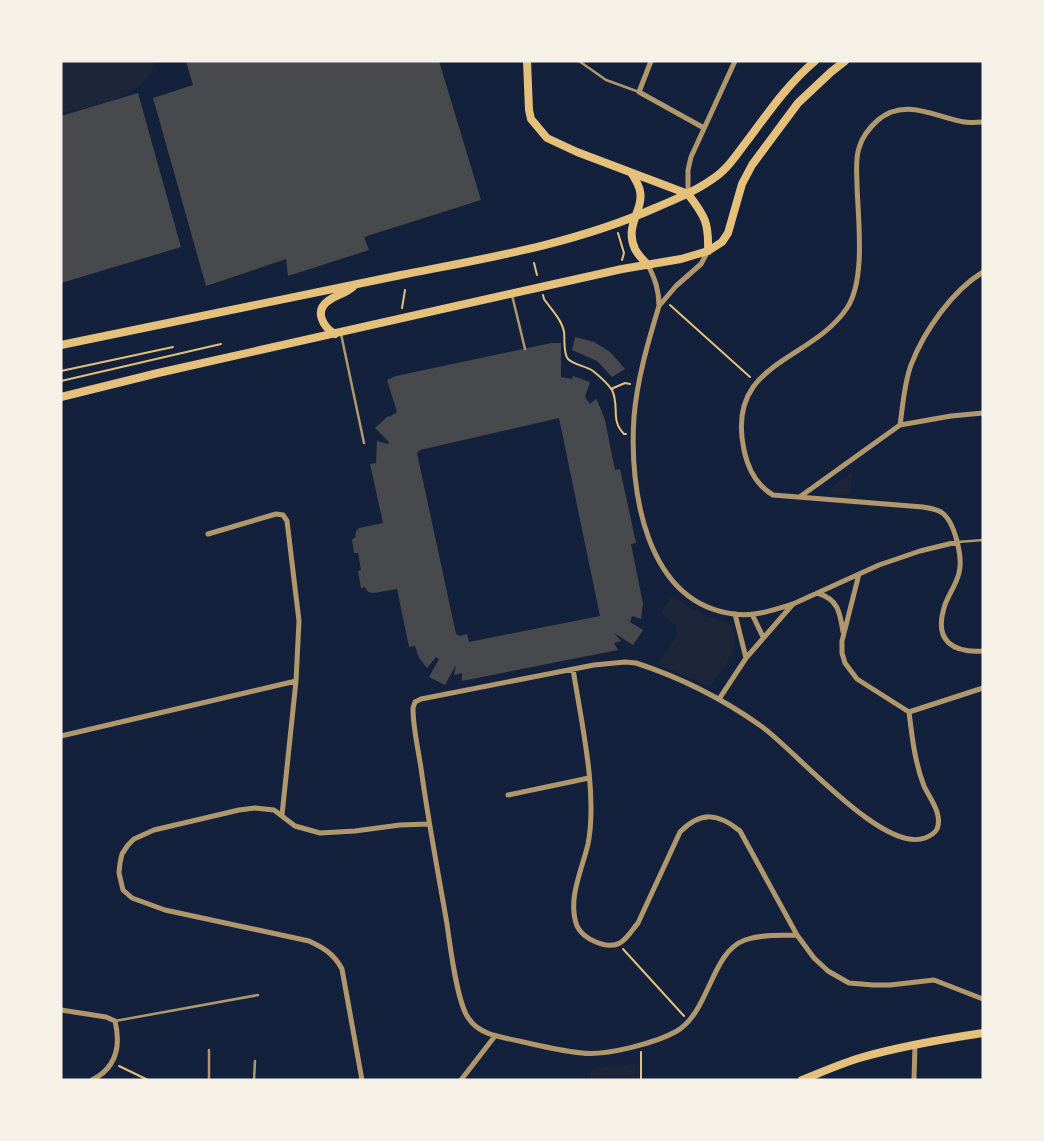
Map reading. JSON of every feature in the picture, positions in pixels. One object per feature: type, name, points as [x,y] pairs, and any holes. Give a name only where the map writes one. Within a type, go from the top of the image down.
[{"type":"main road","points":[[527,61],[531,120],[546,138],[632,174],[688,194],[704,216],[709,238],[708,251]]},
{"type":"main road","points":[[61,344],[465,264],[530,249],[634,218],[688,194],[716,177],[725,169],[784,92],[815,61]]},
{"type":"main road","points":[[61,397],[158,373],[540,287],[681,259],[708,251],[722,242],[728,232],[745,176],[798,103],[845,61]]},
{"type":"main road","points":[[632,174],[640,192],[640,202],[634,218],[633,243],[638,254],[648,265]]},
{"type":"main road","points":[[338,333],[324,325],[321,314],[322,308],[327,301],[345,294],[355,285]]},
{"type":"main road","points":[[802,1080],[863,1057],[940,1039],[983,1033]]},
{"type":"street","points":[[651,61],[640,92],[704,128]]},
{"type":"street","points":[[688,194],[690,164],[704,128],[735,61]]},
{"type":"street","points":[[983,122],[965,122],[909,108],[889,113],[867,131],[858,149],[859,264],[853,295],[846,308],[818,337],[767,371],[756,382],[748,393],[742,420],[746,459],[757,482],[764,490],[773,495],[923,507],[943,513],[954,528],[960,571],[944,608],[942,620],[945,640],[963,651],[983,651]]},
{"type":"street","points":[[659,306],[676,286],[701,264],[708,251]]},
{"type":"street","points":[[648,265],[659,292],[659,306],[637,396],[634,433],[636,485],[644,523],[660,564],[673,583],[703,606],[734,614],[752,614],[793,604],[879,565],[920,551],[957,542]]},
{"type":"street","points":[[900,426],[906,386],[911,366],[918,350],[955,294],[983,272]]},
{"type":"street","points":[[801,496],[900,426],[951,416],[983,413]]},
{"type":"street","points":[[208,534],[276,514],[283,515],[287,521],[298,614],[296,681],[282,815]]},
{"type":"street","points":[[859,574],[841,647],[843,658],[852,674],[873,691],[909,712],[983,688]]},
{"type":"street","points":[[816,593],[827,596],[835,605],[839,613],[843,635]]},
{"type":"street","points":[[719,699],[746,658],[793,604]]},
{"type":"street","points":[[734,614],[746,658]]},
{"type":"street","points":[[752,614],[763,637]]},
{"type":"street","points":[[797,935],[757,936],[732,946],[689,1021],[677,1031],[641,1044],[584,1054],[495,1036],[478,1028],[468,1018],[462,1005],[429,824],[413,714],[416,702],[421,699],[612,662],[636,663],[719,699],[762,727],[853,808],[878,826],[897,836],[912,840],[923,839],[932,835],[937,830],[938,821],[937,811],[924,786],[918,768],[909,712]]},
{"type":"street","points":[[573,669],[589,778],[589,835],[585,858],[575,889],[574,915],[578,928],[586,936],[601,943],[618,944],[628,936],[638,923],[680,832],[698,818],[719,818],[730,823],[740,831],[797,935],[814,958],[828,971],[849,983],[890,985],[934,980],[983,999]]},
{"type":"street","points":[[61,736],[296,681]]},
{"type":"street","points":[[508,796],[589,778]]},
{"type":"street","points":[[362,1080],[342,969],[329,952],[308,942],[192,916],[132,898],[124,890],[120,881],[119,873],[122,854],[128,845],[143,834],[239,810],[274,810],[295,826],[320,833],[429,824]]},
{"type":"street","points":[[61,1010],[106,1017],[115,1021],[118,1049],[112,1063],[100,1076],[92,1080]]},
{"type":"street","points":[[461,1080],[495,1036]]},
{"type":"street","points":[[914,1080],[915,1045]]},
{"type":"lane","points":[[579,61],[606,80],[640,92]]},
{"type":"lane","points":[[512,294],[525,349]]},
{"type":"lane","points":[[338,333],[364,443]]},
{"type":"lane","points":[[957,542],[983,540]]},
{"type":"lane","points":[[115,1021],[258,995]]},
{"type":"lane","points":[[208,1080],[209,1050]]},
{"type":"lane","points":[[254,1080],[255,1061]]},
{"type":"path","points":[[617,232],[624,253],[621,262]]},
{"type":"path","points":[[534,263],[537,275]]},
{"type":"path","points":[[540,287],[544,299],[561,324],[568,360],[593,371],[611,390],[617,408],[615,420],[624,434],[634,433]]},
{"type":"path","points":[[401,315],[405,290]]},
{"type":"path","points":[[664,300],[756,382]]},
{"type":"path","points":[[61,381],[220,344]]},
{"type":"path","points":[[61,371],[173,347]]},
{"type":"path","points":[[611,390],[625,383]]},
{"type":"path","points":[[618,944],[689,1021]]},
{"type":"path","points":[[641,1044],[641,1080]]},
{"type":"path","points":[[112,1063],[148,1080]]},
{"type":"shaded area","points":[[61,61],[154,61],[151,73],[143,83],[131,92],[102,103],[61,113]]},
{"type":"shaded area","points":[[852,472],[850,495],[833,495],[831,488]]},
{"type":"shaded area","points":[[672,596],[694,610],[708,617],[725,621],[732,627],[735,637],[733,652],[714,682],[710,685],[705,685],[657,664],[678,634],[675,625],[661,613]]},
{"type":"shaded area","points":[[639,1063],[639,1080],[591,1080],[591,1069]]},
{"type":"building","points":[[186,61],[439,61],[481,200],[364,237],[369,250],[288,276],[286,259],[206,286],[153,98],[193,85]]},
{"type":"building","points":[[138,93],[181,247],[61,283],[61,116]]},
{"type":"building","points":[[575,337],[594,342],[604,348],[625,369],[612,377],[597,361],[572,350]]},
{"type":"building","points":[[551,343],[561,343],[561,377],[572,379],[573,376],[590,382],[585,397],[590,404],[596,399],[600,407],[605,420],[615,470],[620,469],[636,543],[631,544],[643,604],[641,619],[632,616],[630,622],[643,630],[633,645],[614,633],[621,641],[614,643],[618,650],[462,681],[462,673],[454,675],[456,665],[445,685],[429,677],[439,659],[436,657],[427,668],[419,658],[415,646],[409,647],[397,589],[373,593],[368,592],[365,587],[361,588],[358,571],[361,570],[358,553],[354,553],[352,539],[355,538],[356,531],[359,528],[383,523],[370,464],[376,463],[377,441],[388,444],[389,442],[375,428],[388,416],[397,412],[387,380],[396,376]],"holes":[[[559,418],[600,616],[469,642],[467,634],[460,636],[456,634],[417,453],[420,450]]]}]
